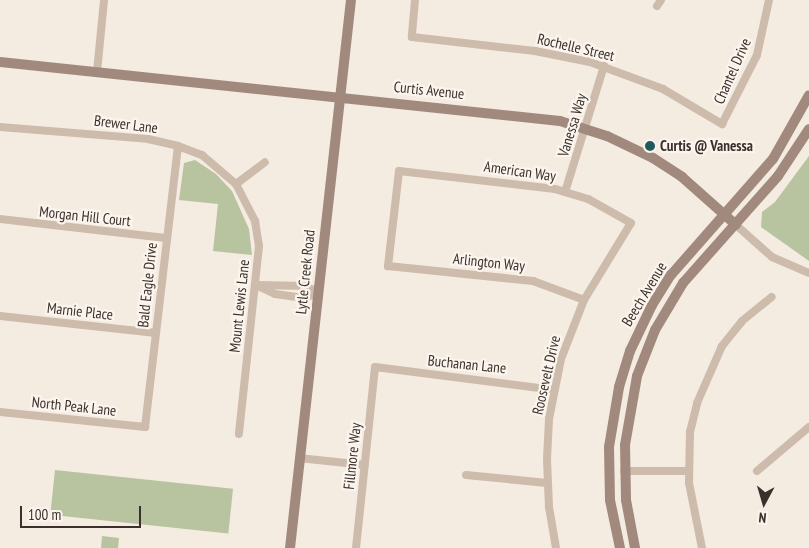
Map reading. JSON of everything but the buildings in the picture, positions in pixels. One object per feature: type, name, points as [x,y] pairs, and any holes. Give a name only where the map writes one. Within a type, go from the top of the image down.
[{"type":"street","points":[[97,72],[104,0]]},
{"type":"street","name":"Lytle Creek Road","points":[[290,548],[350,0]]},
{"type":"street","name":"Rochelle Street","points":[[415,0],[412,37],[550,53],[604,66],[664,89],[722,124]]},
{"type":"street","name":"Chantel Drive","points":[[722,124],[756,55],[769,0]]},
{"type":"street","name":"Curtis Avenue","points":[[0,62],[546,119],[585,128],[624,143],[660,163],[724,214],[772,257],[809,274]]},
{"type":"street","name":"Vanessa Way","points":[[565,192],[604,66]]},
{"type":"street","name":"Beech Avenue","points":[[620,548],[610,500],[609,447],[624,369],[641,325],[671,275],[773,159],[809,95]]},
{"type":"street","name":"Brewer Lane","points":[[0,127],[148,139],[178,146],[202,155],[236,184]]},
{"type":"street","name":"Beech Avenue","points":[[636,548],[624,470],[629,411],[637,376],[655,330],[684,283],[778,176],[809,130]]},
{"type":"street","name":"Bald Eagle Drive","points":[[145,427],[178,146]]},
{"type":"street","points":[[236,184],[265,162]]},
{"type":"street","name":"American Way","points":[[388,266],[399,171],[530,184],[565,192],[602,206],[631,223]]},
{"type":"street","name":"Mount Lewis Lane","points":[[236,184],[248,203],[258,233],[256,285],[239,434]]},
{"type":"street","name":"Morgan Hill Court","points":[[0,220],[166,238]]},
{"type":"street","name":"Roosevelt Drive","points":[[556,548],[547,482],[548,428],[564,350],[584,300],[631,223]]},
{"type":"street","name":"Arlington Way","points":[[388,266],[533,280],[584,300]]},
{"type":"street","points":[[256,285],[275,294],[304,298],[318,293]]},
{"type":"street","points":[[256,285],[306,286],[318,293]]},
{"type":"street","points":[[702,548],[691,504],[689,471],[694,415],[714,360],[742,321],[772,297]]},
{"type":"street","name":"Marnie Place","points":[[0,316],[156,333]]},
{"type":"street","name":"Buchanan Lane","points":[[375,368],[555,390]]},
{"type":"street","name":"Fillmore Way","points":[[356,548],[375,368]]},
{"type":"street","name":"North Peak Lane","points":[[0,412],[145,427]]},
{"type":"street","points":[[757,472],[809,427]]},
{"type":"street","points":[[299,458],[365,465]]},
{"type":"street","points":[[624,470],[689,471]]},
{"type":"street","points":[[466,475],[547,482]]},
{"type":"green space","points":[[809,156],[809,261],[761,227],[762,212],[775,202]]},
{"type":"green space","points":[[195,160],[216,174],[232,191],[249,229],[252,255],[213,251],[218,204],[179,200],[184,163]]},
{"type":"green space","points":[[55,470],[233,489],[228,533],[50,515]]},
{"type":"green space","points":[[102,536],[119,538],[118,548],[101,548]]},
{"type":"place","name":"Curtis @ Vanessa","points":[[650,146]]}]
